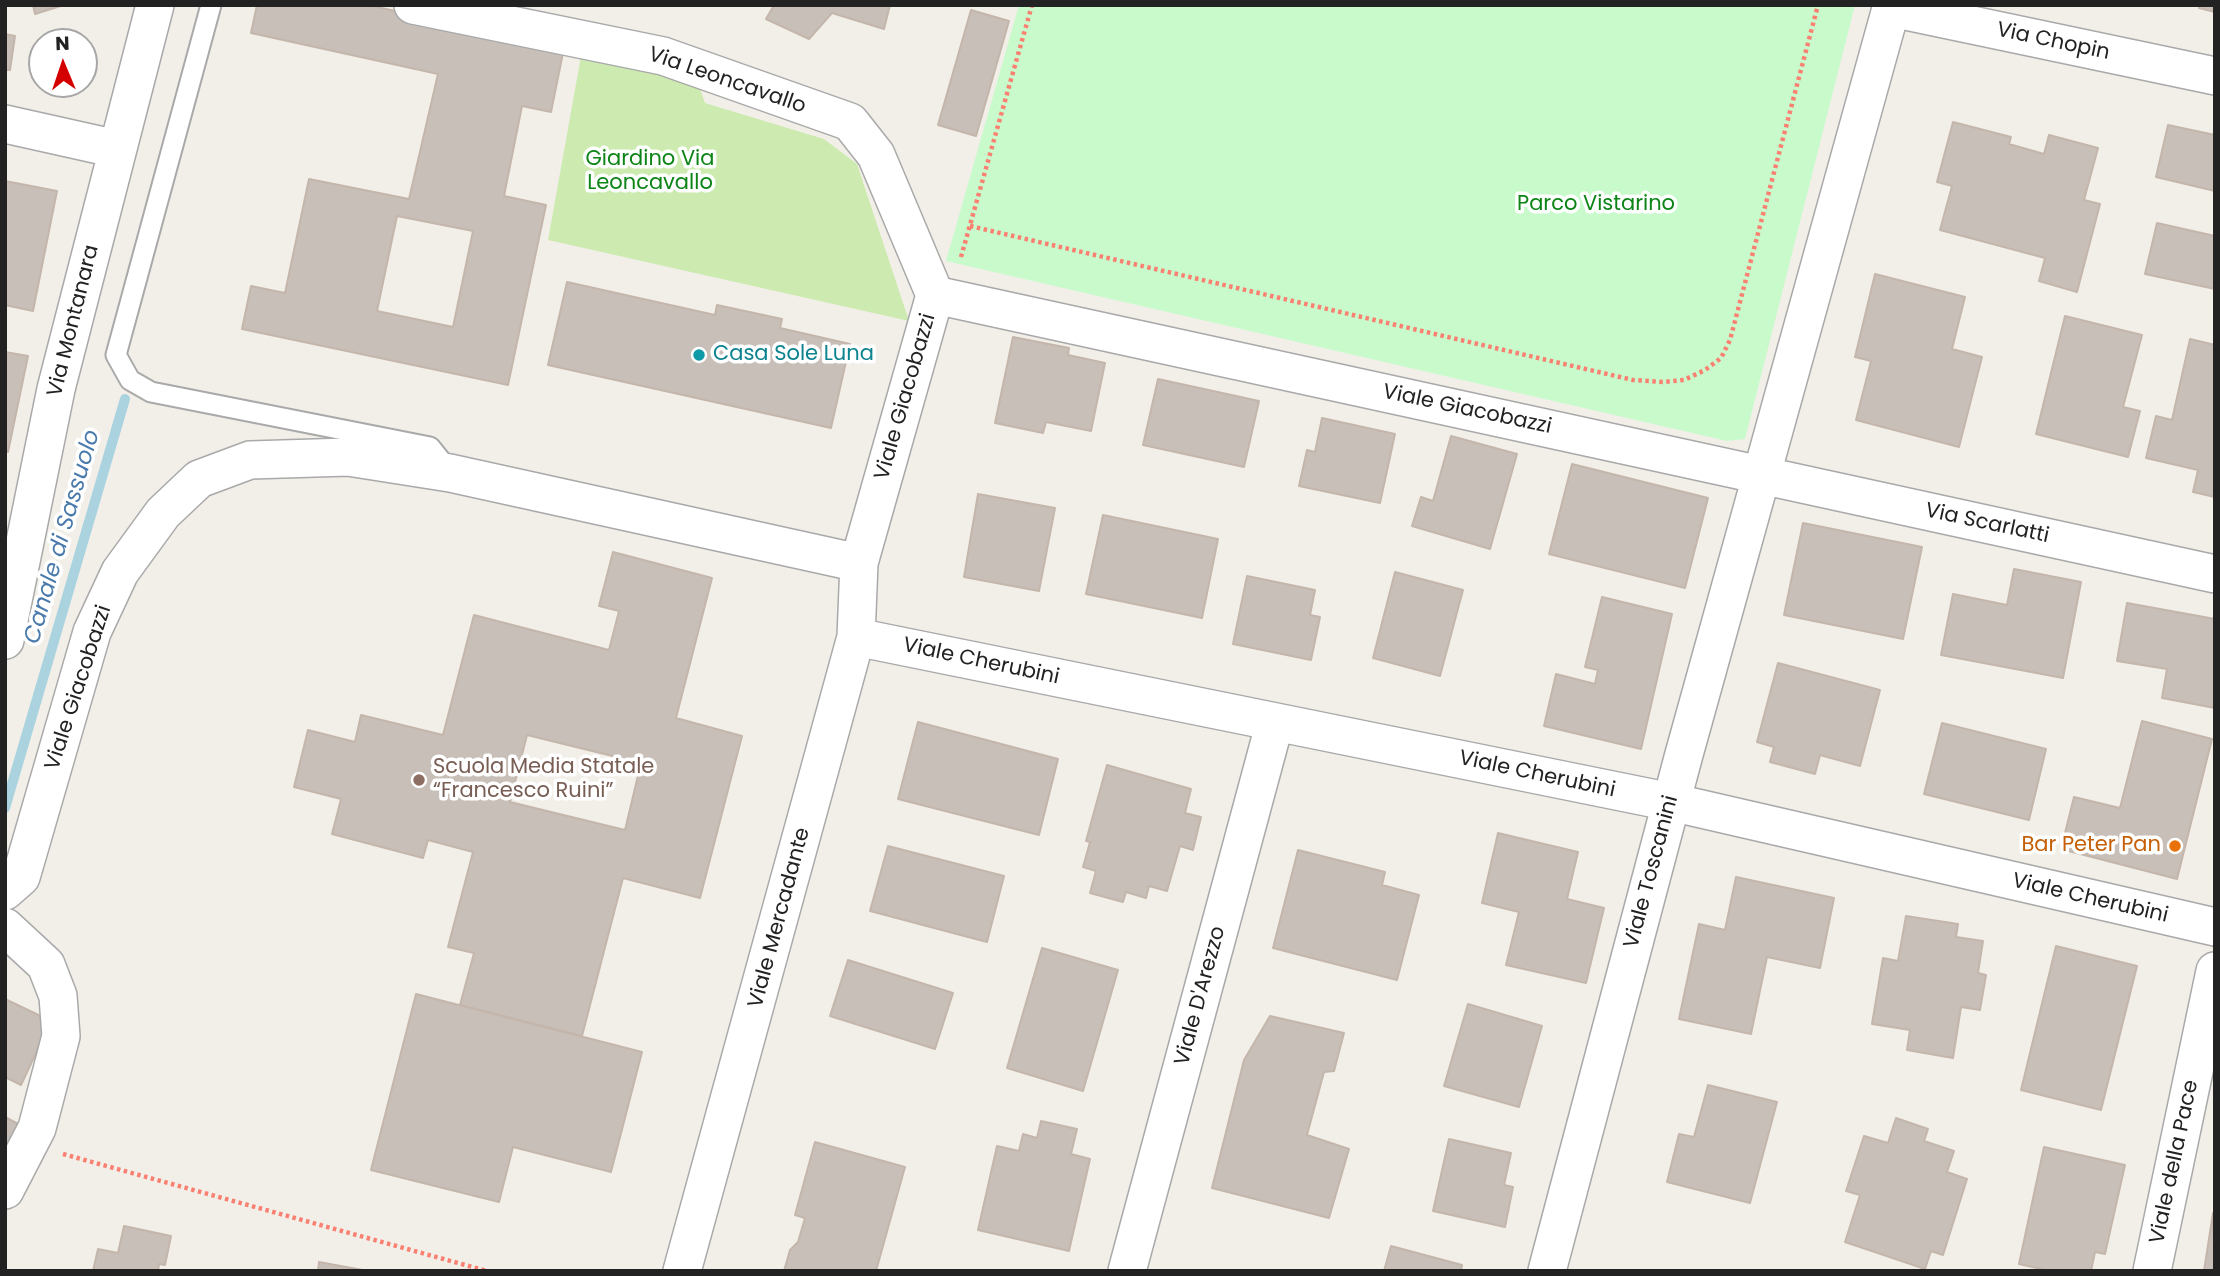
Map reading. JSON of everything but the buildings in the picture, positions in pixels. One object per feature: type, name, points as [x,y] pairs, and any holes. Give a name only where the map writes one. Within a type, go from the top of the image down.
[{"type":"street","name":"Via Leoncavallo","points":[[413,5],[663,56],[850,122],[876,155],[935,295]]},
{"type":"street","name":"Via Chopin","points":[[1891,7],[2215,76]]},
{"type":"street","points":[[1760,473],[1891,7]]},
{"type":"street","name":"Via Montanara","points":[[5,640],[19,499],[57,389],[117,149],[146,11]]},
{"type":"street","points":[[5,124],[117,149]]},
{"type":"street","name":"Viale Giacobazzi","points":[[5,891],[21,877],[92,632],[120,572],[163,513],[199,479],[250,460],[348,457],[450,473],[859,563],[935,295],[1760,473]]},
{"type":"street","name":"Via Scarlatti","points":[[1760,473],[2215,574]]},
{"type":"street","name":"Viale Toscanini","points":[[1547,1271],[1760,473]]},
{"type":"street","name":"Viale Mercadante","points":[[682,1271],[856,636],[859,563]]},
{"type":"street","name":"Viale Cherubini","points":[[856,636],[1671,802],[2215,928]]},
{"type":"street","name":"Viale D'Arezzo","points":[[1127,1271],[1276,722]]},
{"type":"street","points":[[5,927],[46,964],[58,996],[61,1036],[37,1128],[5,1190]]},
{"type":"street","name":"Viale della Pace","points":[[2152,1271],[2215,971]]},
{"type":"lane","points":[[211,5],[116,355],[130,380],[151,392],[430,447],[450,473]]},
{"type":"path","points":[[960,261],[1032,5]]},
{"type":"path","points":[[970,226],[1633,380],[1684,380],[1705,370],[1721,358],[1730,340],[1818,5]]},
{"type":"path","points":[[29,1144],[487,1271]]},
{"type":"green space","name":"Parco Vistarino","points":[[1019,5],[1855,5],[1745,439],[1727,441],[946,261]]},
{"type":"green space","name":"Giardino Via Leoncavallo","points":[[581,56],[697,80],[705,103],[824,139],[857,164],[909,321],[548,240]]},
{"type":"waterway","name":"Canale di Sassuolo","points":[[5,808],[125,399]]},
{"type":"place","name":"Casa Sole Luna","points":[[699,355]]},
{"type":"place","name":"Scuola Media Statale “Francesco Ruini”","points":[[419,780]]},
{"type":"place","name":"Bar Peter Pan","points":[[2175,846]]}]
